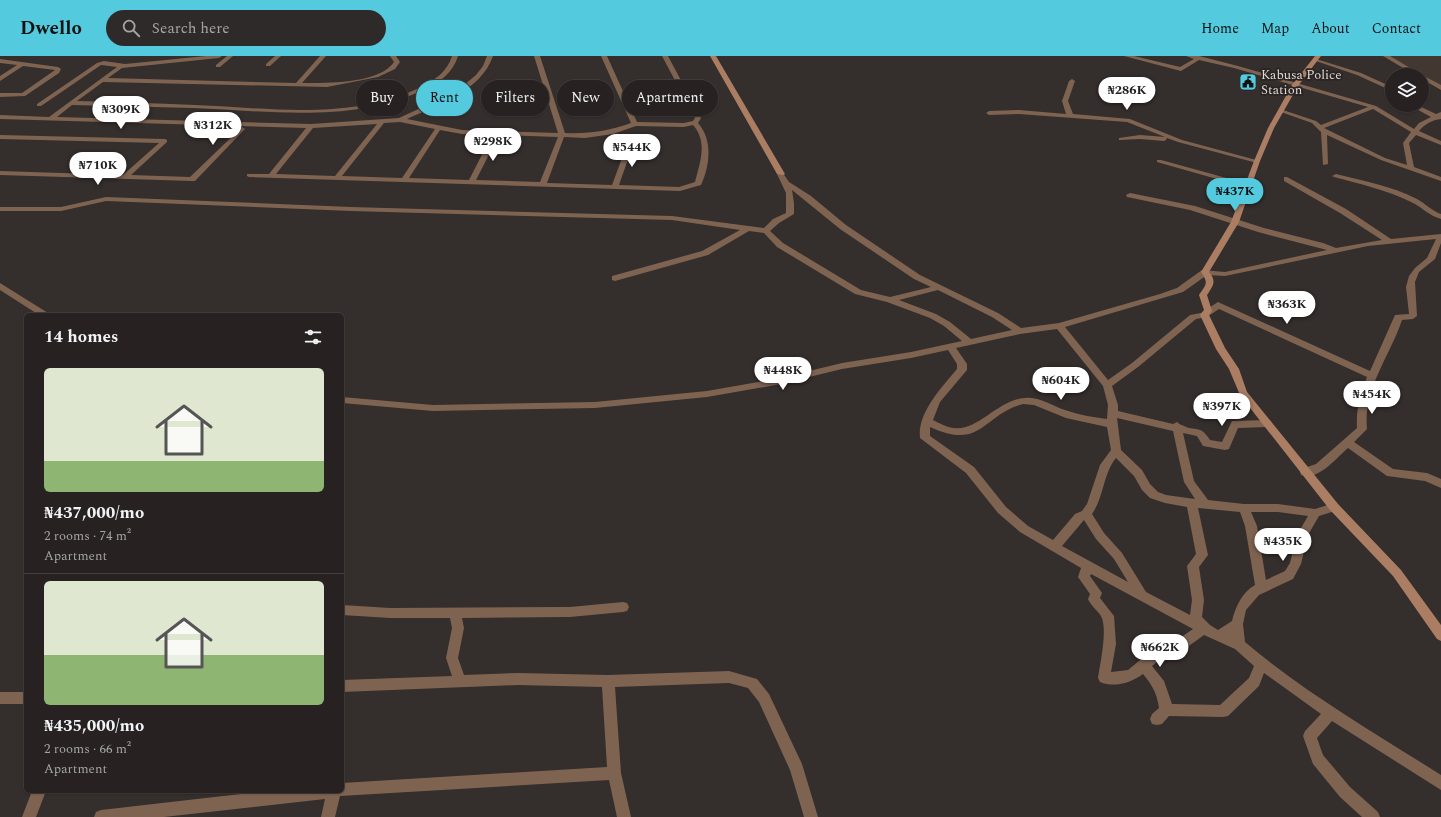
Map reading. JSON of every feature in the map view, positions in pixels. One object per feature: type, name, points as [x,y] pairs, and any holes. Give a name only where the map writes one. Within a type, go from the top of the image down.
[{"type":"street","points":[[39,104],[99,64],[104,63],[125,66],[219,56]]},
{"type":"street","points":[[218,66],[230,56]]},
{"type":"street","points":[[268,65],[278,56]]},
{"type":"street","points":[[297,85],[323,56]]},
{"type":"street","points":[[101,80],[297,85],[348,82],[378,75],[389,70],[396,65],[397,62],[393,56]]},
{"type":"street","points":[[71,103],[299,110],[352,108],[386,102],[425,88],[444,76],[453,63],[455,56]]},
{"type":"street","points":[[400,120],[465,87],[487,66],[490,56]]},
{"type":"street","points":[[537,56],[562,134],[543,185]]},
{"type":"street","points":[[604,56],[635,124]]},
{"type":"street","points":[[665,56],[698,118],[695,123]]},
{"type":"street","points":[[713,56],[788,184],[808,198],[843,227],[916,277],[995,315],[1020,331]]},
{"type":"street","points":[[1127,56],[1181,68],[1198,58]]},
{"type":"street","points":[[1189,56],[1374,107],[1393,120],[1441,143]]},
{"type":"street","points":[[1386,56],[1407,68]]},
{"type":"street","points":[[344,400],[433,408],[595,405],[655,400],[776,382],[842,366],[951,347],[1020,331],[1059,326],[1163,296],[1180,290],[1206,272],[1235,222],[1257,161],[1271,128],[1295,85],[1317,58],[1385,85]]},
{"type":"street","points":[[0,61],[58,69],[57,72],[27,93],[18,95],[0,95]]},
{"type":"street","points":[[0,79],[21,64]]},
{"type":"street","points":[[50,119],[101,80],[125,66]]},
{"type":"street","points":[[1070,116],[1065,101],[1072,81]]},
{"type":"street","points":[[1429,81],[1441,88]]},
{"type":"street","points":[[1322,129],[1374,107]]},
{"type":"street","points":[[1281,111],[1301,117],[1382,159],[1441,179]]},
{"type":"street","points":[[990,113],[1019,112],[1134,122],[1180,141],[1257,161]]},
{"type":"street","points":[[1429,112],[1439,116]]},
{"type":"street","points":[[1411,169],[1406,143],[1421,124],[1439,116]]},
{"type":"street","points":[[0,118],[311,126],[400,120],[462,132],[496,134],[600,134],[635,124],[684,125],[695,123]]},
{"type":"street","points":[[337,178],[382,121]]},
{"type":"street","points":[[249,175],[680,189],[698,183],[704,157],[706,139],[703,130],[695,123]]},
{"type":"street","points":[[271,176],[311,126]]},
{"type":"street","points":[[404,180],[439,127]]},
{"type":"street","points":[[0,173],[194,178],[242,129]]},
{"type":"street","points":[[1322,129],[1325,164]]},
{"type":"street","points":[[472,182],[496,134]]},
{"type":"street","points":[[0,137],[165,140],[125,177]]},
{"type":"street","points":[[1121,139],[1140,137],[1180,141]]},
{"type":"street","points":[[615,187],[631,142]]},
{"type":"street","points":[[1159,161],[1248,185]]},
{"type":"street","points":[[1336,176],[1376,186],[1415,202],[1431,213],[1441,217]]},
{"type":"street","points":[[1287,179],[1343,211],[1389,241]]},
{"type":"street","points":[[766,231],[776,221],[790,214],[792,202],[788,184]]},
{"type":"street","points":[[1130,195],[1192,208],[1235,222],[1320,244],[1332,250]]},
{"type":"street","points":[[0,209],[32,210],[61,208],[106,199],[343,209],[672,218],[748,228],[766,231],[780,245],[858,292],[890,300],[928,314],[947,324],[969,342]]},
{"type":"street","points":[[615,278],[706,253],[748,228]]},
{"type":"street","points":[[1206,272],[1225,274],[1301,259],[1332,250],[1389,241],[1426,237],[1440,239]]},
{"type":"street","points":[[1305,472],[1312,471],[1320,467],[1362,429],[1360,421],[1373,376],[1398,317],[1413,316],[1410,290],[1416,271],[1430,260],[1435,245],[1440,239]]},
{"type":"street","points":[[1204,315],[1208,311],[1204,295],[1210,285],[1210,278],[1206,272]]},
{"type":"street","points":[[0,286],[42,313]]},
{"type":"street","points":[[890,300],[937,288]]},
{"type":"street","points":[[1107,385],[1135,365],[1194,317],[1204,315],[1218,305],[1373,376]]},
{"type":"street","points":[[1204,315],[1221,349],[1234,369],[1243,393],[1334,507],[1398,573],[1441,635]]},
{"type":"street","points":[[1059,326],[1107,385],[1113,405],[1112,419],[1116,451],[1138,473],[1153,497],[1192,503],[1244,508],[1278,508],[1316,512],[1334,507]]},
{"type":"street","points":[[951,347],[962,364],[962,370],[936,401],[924,430],[925,438],[970,470],[1002,510],[1024,529],[1087,566],[1205,628]]},
{"type":"street","points":[[928,422],[956,432],[968,430],[980,425],[1012,403],[1024,401],[1040,403],[1069,415],[1177,426],[1200,433],[1207,443],[1225,446],[1235,424],[1267,423]]},
{"type":"street","points":[[1177,426],[1189,482],[1205,504]]},
{"type":"street","points":[[1348,443],[1391,472],[1428,477],[1441,484]]},
{"type":"street","points":[[1054,547],[1079,517],[1086,514],[1092,506],[1105,465],[1116,451]]},
{"type":"street","points":[[1192,503],[1202,555],[1193,566],[1198,600],[1196,617],[1198,623],[1218,636],[1240,645],[1261,664],[1331,713],[1441,783]]},
{"type":"street","points":[[1244,508],[1252,526],[1262,587]]},
{"type":"street","points":[[1240,645],[1237,624],[1241,608],[1255,591],[1288,575],[1295,564],[1303,535],[1316,512]]},
{"type":"street","points":[[1086,514],[1100,536],[1118,556],[1142,595]]},
{"type":"street","points":[[1087,566],[1084,577],[1096,593],[1094,598],[1108,616],[1110,644],[1104,678],[1126,677],[1137,672],[1151,658],[1158,655],[1167,656],[1183,642],[1205,628]]},
{"type":"street","points":[[344,610],[390,613],[570,612],[623,607]]},
{"type":"street","points":[[455,613],[458,628],[452,658],[460,681]]},
{"type":"street","points":[[1218,636],[1237,624]]},
{"type":"street","points":[[1143,666],[1159,684],[1164,694],[1161,714],[1223,711],[1254,682],[1261,664]]},
{"type":"street","points":[[344,686],[518,679],[608,681],[729,676],[752,683],[764,698],[794,762],[811,817]]},
{"type":"street","points":[[608,681],[614,773],[624,817]]},
{"type":"street","points":[[0,698],[24,698]]},
{"type":"street","points":[[1331,713],[1310,736],[1318,759],[1345,792],[1373,817]]},
{"type":"street","points":[[344,790],[614,773]]},
{"type":"street","points":[[29,817],[38,793]]},
{"type":"street","points":[[101,817],[312,793]]},
{"type":"street","points":[[328,817],[334,793]]},
{"type":"shaded area","points":[[1386,56],[1441,56],[1441,88],[1429,80],[1429,68],[1409,68]]},
{"type":"place","name":"Kabusa Police Station","points":[[1248,82]]}]
